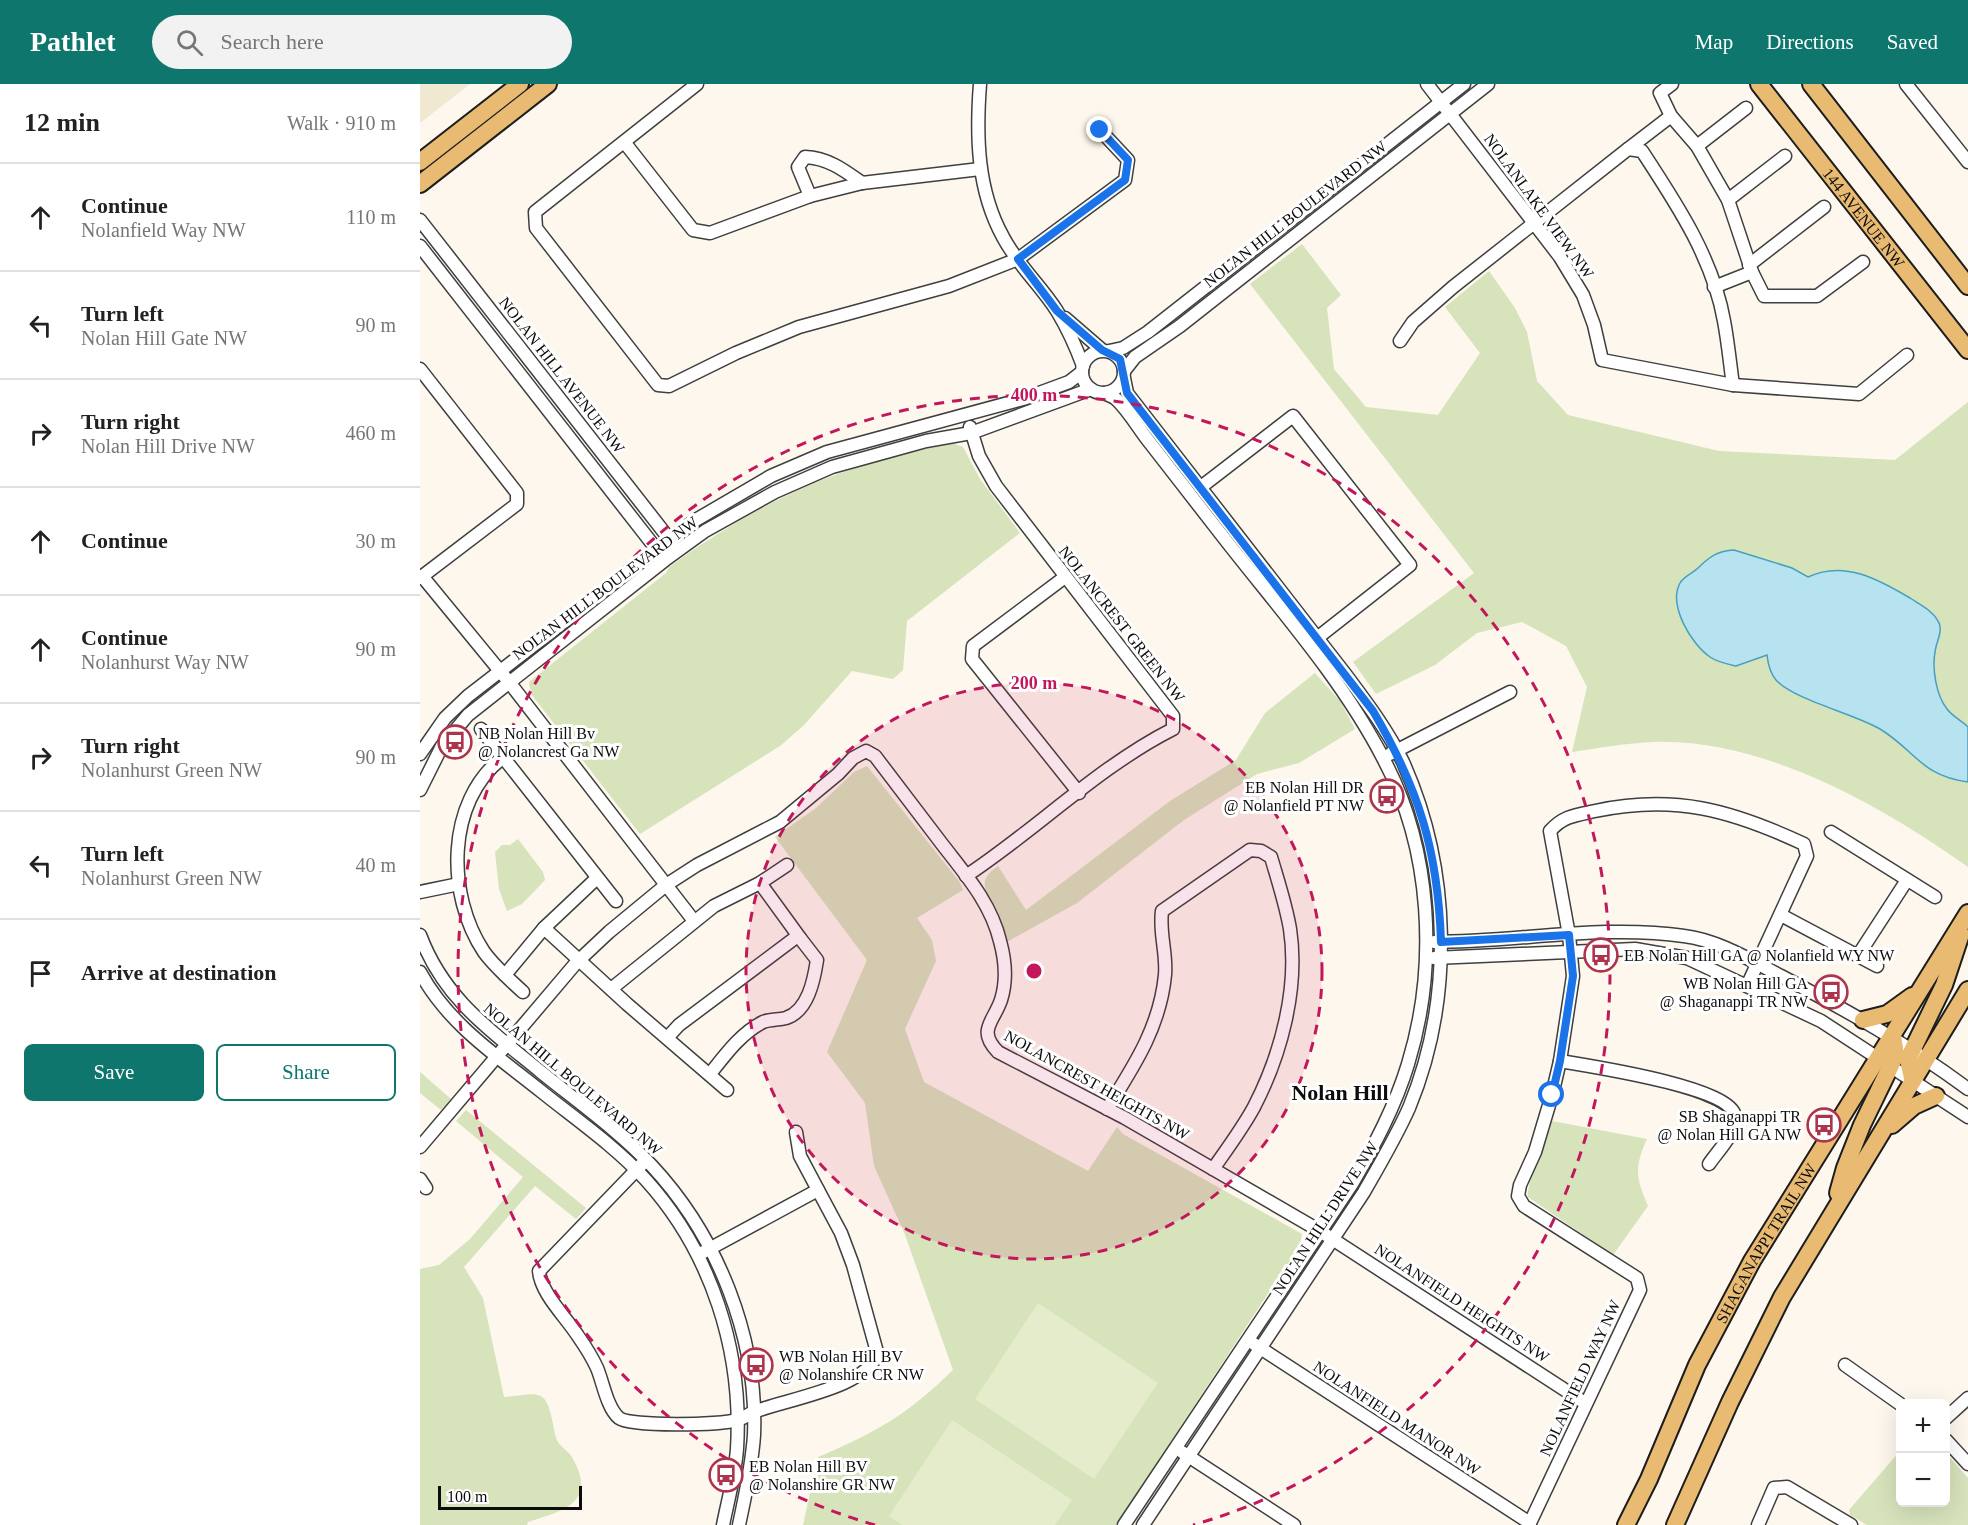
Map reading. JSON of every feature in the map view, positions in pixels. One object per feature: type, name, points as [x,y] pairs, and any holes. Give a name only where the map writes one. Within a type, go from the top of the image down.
[{"type":"main road","points":[[420,162],[520,84]]},
{"type":"main road","points":[[420,184],[548,84]]},
{"type":"main road","name":"144 AVENUE NW","points":[[1759,84],[1968,350]]},
{"type":"main road","points":[[1803,84],[1845,128]]},
{"type":"main road","points":[[1810,84],[1968,286]]},
{"type":"main road","points":[[1834,1208],[1854,1146],[1886,1061],[1896,1055],[1893,1036],[1968,913]]},
{"type":"main road","points":[[1675,1525],[1755,1349],[1834,1208],[1881,1137],[1912,1078],[1968,913]]},
{"type":"main road","points":[[1919,1053],[1968,990]]},
{"type":"main road","points":[[1863,1020],[1887,1014],[1918,992]]},
{"type":"main road","name":"SHAGANAPPI TRAIL NW","points":[[1626,1525],[1723,1314],[1752,1261],[1886,1061]]},
{"type":"main road","points":[[1881,1137],[1914,1106],[1936,1096]]},
{"type":"street","points":[[697,84],[535,212],[536,228],[658,385],[669,387],[736,353],[799,327],[949,286],[1018,259],[1125,180],[1128,160],[1100,130]]},
{"type":"street","points":[[980,84],[977,127],[980,169],[985,191],[1002,237],[1057,311],[1074,342],[1091,389],[1104,393],[1116,389],[1124,375],[1120,359],[1106,351],[1057,311]]},
{"type":"street","name":"NOLANLAKE VIEW NW","points":[[1427,84],[1535,224],[1583,295],[1594,325],[1602,360],[1733,385],[1859,394],[1907,355]]},
{"type":"street","name":"NOLAN HILL BOULEVARD NW","points":[[1106,351],[1123,348],[1148,332],[1464,84]]},
{"type":"street","name":"NOLAN HILL BOULEVARD NW","points":[[1124,375],[1135,357],[1180,326],[1488,84]]},
{"type":"street","points":[[1672,84],[1656,89],[1671,116],[1697,146],[1728,200],[1751,269],[1764,296],[1817,296],[1863,262]]},
{"type":"street","points":[[1906,84],[1968,162]]},
{"type":"street","points":[[1697,146],[1746,108]]},
{"type":"street","points":[[1400,341],[1413,322],[1671,116]]},
{"type":"street","points":[[625,142],[693,230],[710,233],[810,196],[862,183],[980,169]]},
{"type":"street","points":[[1628,149],[1642,151],[1680,209],[1707,264],[1724,319],[1733,385]]},
{"type":"street","points":[[1728,200],[1785,156]]},
{"type":"street","points":[[810,196],[798,167],[806,157],[819,158],[840,167],[862,183]]},
{"type":"street","points":[[1714,287],[1751,269],[1824,207]]},
{"type":"street","name":"NOLAN HILL AVENUE NW","points":[[420,220],[678,551]]},
{"type":"street","name":"NOLAN HILL AVENUE NW","points":[[420,246],[665,560]]},
{"type":"street","points":[[1082,369],[1090,355],[1106,351]]},
{"type":"street","points":[[420,369],[517,493],[517,504],[421,577],[504,677],[694,921]]},
{"type":"street","name":"NOLAN HILL BOULEVARD NW","points":[[421,785],[456,728],[504,677],[669,539],[694,521],[771,476],[827,452],[967,416],[1056,388],[1082,369]]},
{"type":"street","name":"NOLAN HILL DRIVE NW","points":[[1124,375],[1127,393],[1201,487],[1312,642],[1384,758],[1398,789],[1415,845],[1424,897],[1426,942],[1417,1030],[1398,1092],[1376,1143],[1124,1525]]},
{"type":"street","name":"NOLAN HILL BOULEVARD NW","points":[[420,754],[455,706],[504,677],[705,531],[775,492],[832,467],[926,441],[971,433],[1091,389]]},
{"type":"street","name":"NOLAN HILL DRIVE NW","points":[[1104,393],[1116,399],[1312,642],[1373,711],[1396,750],[1418,800],[1436,875],[1441,942],[1430,1042],[1409,1106],[1374,1174],[1333,1240],[1187,1455],[1143,1525]]},
{"type":"street","name":"NOLANCREST GREEN NW","points":[[966,876],[1012,846],[1142,745],[1173,729],[1173,716],[996,486],[980,456],[967,416]]},
{"type":"street","points":[[1201,487],[1293,416],[1410,565],[1312,642]]},
{"type":"street","points":[[1153,446],[1163,438]]},
{"type":"street","points":[[1065,577],[973,646],[972,659],[1079,793]]},
{"type":"street","points":[[1384,758],[1510,693]]},
{"type":"street","points":[[481,729],[616,902]]},
{"type":"street","name":"NOLANCREST HEIGHTS NW","points":[[420,1147],[579,960],[666,885],[725,849],[780,822],[838,774],[853,758],[866,751],[875,756],[966,876],[994,921],[1004,963],[1001,1000],[987,1030],[988,1042],[998,1052],[1107,1109],[1320,1231]]},
{"type":"street","points":[[502,758],[488,769],[465,809],[458,853],[459,884],[471,926],[480,943],[505,975],[523,992]]},
{"type":"street","name":"NOLANFIELD WAY NW","points":[[1529,1524],[1640,1290],[1637,1278],[1524,1206],[1518,1196],[1520,1185],[1544,1123],[1560,1061],[1573,976],[1569,935],[1550,831],[1559,820],[1620,806],[1688,805],[1724,811],[1803,844],[1807,856],[1748,984]]},
{"type":"street","points":[[1831,832],[1935,897]]},
{"type":"street","points":[[1107,1109],[1154,1030],[1165,976],[1166,952],[1160,925],[1162,911],[1250,850],[1261,851],[1271,857],[1290,930],[1291,977],[1287,1011],[1267,1081],[1252,1110],[1214,1169]]},
{"type":"street","points":[[611,989],[714,906],[760,883],[787,865]]},
{"type":"street","points":[[505,975],[544,928],[597,878]]},
{"type":"street","points":[[1859,954],[1907,880]]},
{"type":"street","points":[[710,1074],[726,1053],[751,1030],[765,1021],[787,1017],[801,1008],[814,977],[817,960],[760,883]]},
{"type":"street","points":[[420,892],[459,884]]},
{"type":"street","points":[[1781,915],[1859,954],[1877,966]]},
{"type":"street","points":[[544,928],[727,1090]]},
{"type":"street","points":[[1426,942],[1655,933],[1688,936],[1759,964],[1893,1036],[1968,1089]]},
{"type":"street","name":"NOLAN HILL BOULEVARD NW","points":[[420,934],[446,986],[462,1005],[646,1160],[666,1182],[710,1248],[724,1277],[738,1316],[749,1371],[746,1416],[751,1462],[739,1525]]},
{"type":"street","points":[[667,1038],[679,1025],[795,938],[800,938]]},
{"type":"street","points":[[1425,958],[1635,949],[1687,958],[1748,984],[1821,1021],[1886,1061],[1968,1117]]},
{"type":"street","name":"NOLAN HILL BOULEVARD NW","points":[[420,972],[456,1022],[636,1170],[663,1201],[698,1255],[712,1285],[746,1416],[723,1525]]},
{"type":"street","points":[[1560,1061],[1672,1082],[1728,1104],[1736,1114],[1735,1125],[1709,1164]]},
{"type":"street","points":[[646,1160],[539,1271],[540,1283],[580,1339],[596,1366],[614,1412],[621,1419],[668,1424],[746,1416],[829,1388],[865,1370],[876,1360],[877,1352],[853,1265],[841,1233],[800,1156],[796,1132]]},
{"type":"street","points":[[698,1255],[818,1190]]},
{"type":"street","name":"NOLANFIELD HEIGHTS NW","points":[[1320,1231],[1586,1402]]},
{"type":"street","name":"NOLANFIELD MANOR NW","points":[[1247,1340],[1529,1524]]},
{"type":"street","points":[[1845,1365],[1896,1401]]},
{"type":"street","points":[[1950,1414],[1968,1398]]},
{"type":"street","points":[[1950,1444],[1968,1464]]},
{"type":"street","points":[[1176,1448],[1294,1525]]},
{"type":"street","points":[[1758,1525],[1774,1488],[1787,1487],[1851,1525]]},
{"type":"shaded area","points":[[420,84],[470,84],[420,123]]},
{"type":"green space","points":[[1302,244],[1341,295],[1327,308],[1334,369],[1366,407],[1438,415],[1480,353],[1445,307],[1489,271],[1515,308],[1527,332],[1537,381],[1568,415],[1719,451],[1895,460],[1968,402],[1968,867],[1898,821],[1860,800],[1820,780],[1737,751],[1695,744],[1654,742],[1572,752],[1587,687],[1566,646],[1522,622],[1477,633],[1435,665],[1376,694],[1353,662],[1474,573],[1250,284]]},
{"type":"green space","points":[[952,443],[963,447],[980,479],[1020,533],[907,621],[903,670],[893,679],[852,671],[803,726],[780,746],[640,834],[531,694],[529,682],[666,573],[669,567],[737,522],[803,488],[837,474],[873,462]]},
{"type":"green space","points":[[1315,673],[1340,701],[1355,729],[1299,763],[1257,774],[1184,820],[1077,903],[1007,942],[999,914],[985,889],[986,878],[990,872],[998,866],[1026,910],[1170,801],[1236,760],[1265,713]]},
{"type":"green space","points":[[867,766],[959,881],[963,890],[917,918],[932,940],[936,961],[905,1029],[924,1082],[1088,1171],[1117,1127],[1123,1134],[1302,1234],[1300,1245],[1116,1525],[803,1525],[818,1457],[858,1439],[906,1411],[953,1370],[904,1232],[874,1166],[865,1103],[827,1052],[867,960],[775,837],[816,808],[854,772]]},
{"type":"green space","points":[[518,839],[543,872],[545,880],[522,904],[507,911],[499,889],[495,852],[502,845],[510,845]]},
{"type":"green space","points":[[420,1072],[451,1099],[441,1110],[420,1093]]},
{"type":"green space","points":[[466,1110],[586,1208],[576,1219],[535,1186],[464,1267],[483,1298],[504,1397],[533,1394],[543,1398],[550,1412],[557,1440],[572,1457],[580,1474],[581,1486],[578,1496],[572,1503],[552,1514],[528,1522],[527,1525],[420,1525],[420,1269],[439,1265],[470,1239],[523,1177],[456,1121]]},
{"type":"green space","points":[[1552,1121],[1647,1139],[1640,1157],[1638,1172],[1648,1206],[1613,1255],[1528,1197],[1533,1173]]},
{"type":"green space","points":[[1038,1303],[1158,1383],[1094,1479],[975,1399]]},
{"type":"green space","points":[[952,1420],[1072,1500],[1055,1525],[902,1525],[889,1516]]},
{"type":"green space","points":[[1896,1456],[1896,1507],[1950,1507],[1950,1458],[1968,1478],[1968,1525],[1867,1525],[1850,1515],[1849,1510]]},
{"type":"water","points":[[1734,550],[1792,568],[1808,577],[1835,570],[1860,574],[1898,591],[1932,614],[1940,625],[1934,659],[1938,689],[1947,709],[1968,727],[1968,782],[1939,774],[1920,762],[1892,737],[1869,723],[1796,694],[1776,680],[1767,655],[1736,666],[1722,663],[1703,651],[1683,623],[1679,613],[1677,592],[1681,581],[1710,557]]},
{"type":"place","name":"NB Nolan Hill Bv @ Nolancrest Ga NW","points":[[455,742]]},
{"type":"place","name":"EB Nolan Hill DR @ Nolanfield PT NW","points":[[1387,796]]},
{"type":"place","name":"EB Nolan Hill GA @ Nolanfield WY NW","points":[[1601,955]]},
{"type":"place","name":"WB Nolan Hill GA @ Shaganappi TR NW","points":[[1831,992]]},
{"type":"place","name":"SB Shaganappi TR @ Nolan Hill GA NW","points":[[1824,1125]]},
{"type":"place","name":"WB Nolan Hill BV @ Nolanshire CR NW","points":[[756,1365]]},
{"type":"place","name":"EB Nolan Hill BV @ Nolanshire GR NW","points":[[726,1475]]},
{"type":"district","name":"Nolan Hill","points":[[1340,1092]]},
{"type":"route","points":[[1100,130],[1128,160],[1125,180],[1018,259],[1057,311],[1102,350],[1115,354],[1120,359],[1127,393],[1373,711],[1402,761],[1425,823],[1436,875],[1441,942],[1569,935],[1573,976],[1560,1061],[1552,1095]]}]
